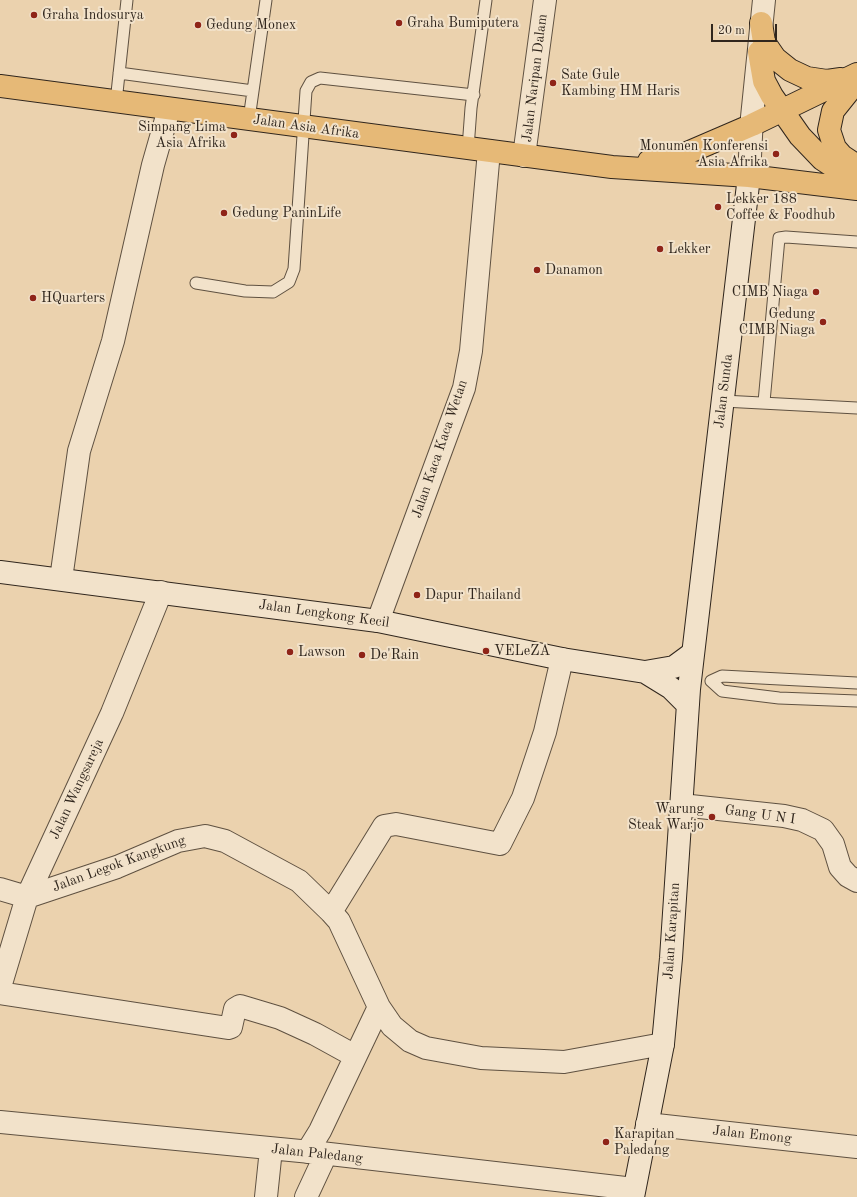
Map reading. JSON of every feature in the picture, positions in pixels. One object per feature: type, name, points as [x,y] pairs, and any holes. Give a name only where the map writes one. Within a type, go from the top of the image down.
[{"type":"main road","points":[[761,23],[764,42],[775,58],[790,70],[807,78],[827,81],[846,79],[857,74]]},
{"type":"main road","points":[[759,52],[764,80],[800,136],[822,159],[857,182]]},
{"type":"main road","points":[[612,167],[680,156],[752,125],[857,74]]},
{"type":"main road","points":[[857,81],[833,111],[829,130],[835,148],[842,156],[857,166]]},
{"type":"main road","name":"Jalan Asia Afrika","points":[[0,86],[612,167]]},
{"type":"main road","points":[[612,167],[749,176],[857,189]]},
{"type":"street","name":"Jalan Naripan Dalam","points":[[524,156],[545,0]]},
{"type":"street","name":"Jalan Sunda","points":[[696,669],[722,402],[749,176],[752,125],[764,0]]},
{"type":"street","points":[[61,579],[79,451],[113,341],[153,166],[169,109]]},
{"type":"street","name":"Jalan Kaca Kaca Wetan","points":[[378,621],[464,388],[471,351],[479,150]]},
{"type":"street","name":"Jalan Lengkong Kecil","points":[[0,572],[378,621],[562,659],[645,672],[674,666],[696,669]]},
{"type":"street","name":"Jalan Wangsareja","points":[[0,988],[27,897],[112,713],[161,592]]},
{"type":"street","points":[[331,912],[384,826],[396,824],[500,844],[523,798],[545,732],[562,659]]},
{"type":"street","name":"Jalan Karapitan","points":[[634,1193],[663,1044],[671,958],[688,705],[696,669]]},
{"type":"street","name":"Jalan Lengkong Kecil","points":[[645,672],[671,688],[688,705]]},
{"type":"street","name":"Gang U N I","points":[[681,805],[784,816],[802,820],[823,830],[833,844],[840,867],[848,876],[857,881]]},
{"type":"street","name":"Jalan Legok Kangkung","points":[[27,897],[117,867],[178,841],[205,836],[225,841],[299,882],[331,912],[339,921],[379,1007],[392,1026],[410,1041],[426,1048],[468,1056],[564,1062],[663,1044]]},
{"type":"street","points":[[0,889],[27,897]]},
{"type":"street","points":[[0,993],[228,1028],[231,1027],[234,1009],[240,1006],[280,1018],[315,1034],[355,1056]]},
{"type":"street","points":[[306,1197],[320,1131],[379,1007]]},
{"type":"street","name":"Jalan Paledang","points":[[0,1122],[316,1153],[634,1193]]},
{"type":"street","name":"Jalan Emong","points":[[647,1124],[857,1147]]},
{"type":"street","points":[[266,1197],[271,1149]]},
{"type":"lane","points":[[116,102],[126,0]]},
{"type":"lane","points":[[249,119],[266,0]]},
{"type":"lane","points":[[479,150],[474,95],[486,0]]},
{"type":"lane","points":[[119,72],[253,91]]},
{"type":"lane","points":[[196,284],[245,291],[273,292],[289,282],[294,269],[306,91],[311,82],[320,78],[474,95]]},
{"type":"lane","points":[[764,402],[780,238],[786,237],[857,242]]},
{"type":"lane","points":[[722,402],[752,404],[764,402],[857,408]]},
{"type":"lane","points":[[696,669],[722,676],[857,682]]},
{"type":"lane","points":[[696,669],[722,691],[780,698],[857,701]]},
{"type":"place","name":"Graha Indosurya","points":[[34,15]]},
{"type":"place","name":"Graha Bumiputera","points":[[399,23]]},
{"type":"place","name":"Gedung Monex","points":[[198,25]]},
{"type":"place","name":"Sate Gule Kambing HM Haris","points":[[553,83]]},
{"type":"place","name":"Simpang Lima Asia Afrika","points":[[234,135]]},
{"type":"place","name":"Monumen Konferensi Asia Afrika","points":[[776,154]]},
{"type":"place","name":"Lekker 188 Coffee & Foodhub","points":[[718,207]]},
{"type":"place","name":"Gedung PaninLife","points":[[224,213]]},
{"type":"place","name":"Lekker","points":[[660,249]]},
{"type":"place","name":"Danamon","points":[[537,270]]},
{"type":"place","name":"CIMB Niaga","points":[[816,292]]},
{"type":"place","name":"HQuarters","points":[[33,298]]},
{"type":"place","name":"Gedung CIMB Niaga","points":[[823,322]]},
{"type":"place","name":"Dapur Thailand","points":[[417,595]]},
{"type":"place","name":"VELeZA","points":[[486,651]]},
{"type":"place","name":"Lawson","points":[[290,652]]},
{"type":"place","name":"De'Rain","points":[[362,655]]},
{"type":"place","name":"Warung Steak Warjo","points":[[712,817]]},
{"type":"place","name":"Karapitan Paledang","points":[[606,1142]]}]
